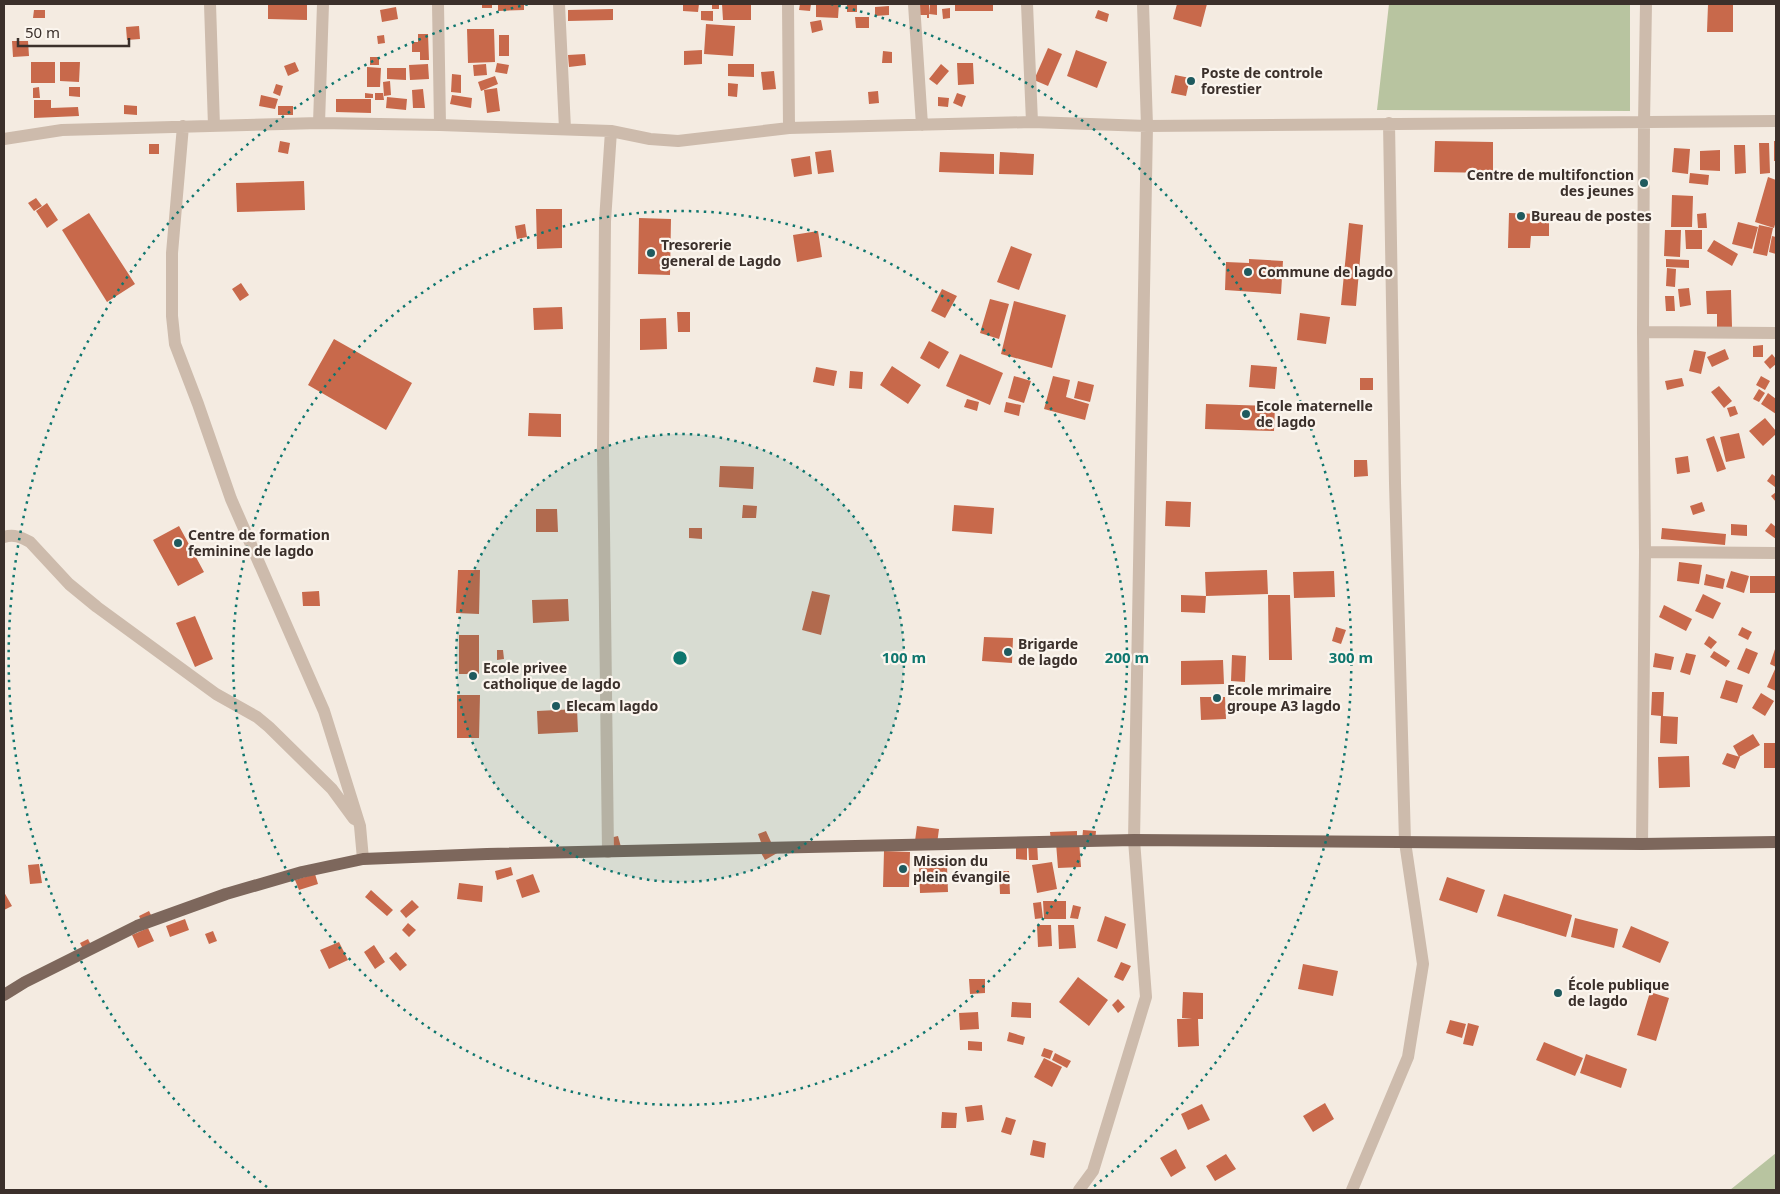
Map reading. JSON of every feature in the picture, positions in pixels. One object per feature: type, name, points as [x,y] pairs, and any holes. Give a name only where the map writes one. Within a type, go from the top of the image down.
[{"type":"main road","points":[[4,995],[25,982],[137,926],[226,894],[302,872],[364,859],[488,854],[1134,840],[1642,844],[1776,842]]},
{"type":"street","points":[[210,4],[214,126]]},
{"type":"street","points":[[319,123],[323,4]]},
{"type":"street","points":[[438,4],[440,125]]},
{"type":"street","points":[[559,4],[566,129]]},
{"type":"street","points":[[788,4],[789,128]]},
{"type":"street","points":[[914,4],[922,125]]},
{"type":"street","points":[[1027,4],[1032,122]]},
{"type":"street","points":[[1079,1190],[1093,1171],[1146,997],[1134,840],[1147,126],[1143,4]]},
{"type":"street","points":[[1642,844],[1646,552],[1643,332],[1646,4]]},
{"type":"street","points":[[4,139],[62,130],[319,123],[611,131],[650,139],[678,141],[789,128],[1032,122],[1147,126],[1774,121]]},
{"type":"street","points":[[1352,1190],[1408,1057],[1423,964],[1405,842],[1389,123]]},
{"type":"street","points":[[183,126],[172,253],[172,316],[175,344],[231,499],[324,711],[360,826],[364,859]]},
{"type":"street","points":[[608,852],[604,419],[605,221],[611,131]]},
{"type":"street","points":[[1643,332],[1776,333]]},
{"type":"street","points":[[4,537],[11,535],[22,537],[30,542],[69,584],[97,607],[216,694],[257,717],[332,789],[360,826]]},
{"type":"street","points":[[1646,552],[1776,553]]},
{"type":"green space","points":[[1389,4],[1630,4],[1630,111],[1377,110]]},
{"type":"green space","points":[[1776,1153],[1776,1190],[1730,1190]]},
{"type":"building","points":[[268,4],[307,4],[307,20],[268,19]]},
{"type":"building","points":[[482,4],[492,4],[492,8],[482,8]]},
{"type":"building","points":[[498,4],[524,4],[524,10],[498,11]]},
{"type":"building","points":[[683,4],[699,4],[698,12],[683,11]]},
{"type":"building","points":[[712,4],[719,4],[719,9],[712,9]]},
{"type":"building","points":[[722,4],[751,4],[751,20],[723,20]]},
{"type":"building","points":[[800,4],[811,4],[810,11],[799,10]]},
{"type":"building","points":[[816,4],[839,4],[838,18],[816,17]]},
{"type":"building","points":[[847,4],[857,4],[857,12],[847,12]]},
{"type":"building","points":[[918,4],[929,4],[929,18],[927,18],[927,15],[918,15]]},
{"type":"building","points":[[930,4],[937,4],[937,15],[929,14]]},
{"type":"building","points":[[955,4],[993,4],[993,11],[955,11]]},
{"type":"building","points":[[1177,4],[1207,4],[1201,27],[1173,19]]},
{"type":"building","points":[[1708,4],[1733,4],[1733,32],[1707,32]]},
{"type":"building","points":[[889,6],[889,15],[875,16],[875,7]]},
{"type":"building","points":[[396,7],[398,19],[382,22],[380,10]]},
{"type":"building","points":[[950,8],[950,18],[943,19],[942,9]]},
{"type":"building","points":[[613,9],[613,20],[568,21],[568,10]]},
{"type":"building","points":[[34,10],[45,10],[45,18],[33,18]]},
{"type":"building","points":[[1098,10],[1109,14],[1107,22],[1095,18]]},
{"type":"building","points":[[701,11],[713,11],[713,21],[701,20]]},
{"type":"building","points":[[855,17],[869,17],[869,28],[856,28]]},
{"type":"building","points":[[821,20],[823,30],[812,33],[810,22]]},
{"type":"building","points":[[706,24],[735,26],[733,56],[704,54]]},
{"type":"building","points":[[139,26],[140,39],[127,40],[126,27]]},
{"type":"building","points":[[467,29],[494,29],[495,62],[468,63]]},
{"type":"building","points":[[418,34],[428,34],[429,60],[420,60],[420,52],[412,52],[412,42],[418,42]]},
{"type":"building","points":[[384,35],[385,43],[378,44],[377,36]]},
{"type":"building","points":[[499,35],[509,35],[509,56],[499,56]]},
{"type":"building","points":[[12,41],[28,41],[29,56],[13,57]]},
{"type":"building","points":[[1048,48],[1062,54],[1048,86],[1034,80]]},
{"type":"building","points":[[702,50],[702,64],[684,65],[684,51]]},
{"type":"building","points":[[1076,50],[1107,62],[1097,88],[1067,76]]},
{"type":"building","points":[[883,51],[892,52],[892,63],[882,63]]},
{"type":"building","points":[[585,54],[586,65],[569,67],[568,55]]},
{"type":"building","points":[[370,57],[379,57],[379,65],[370,65]]},
{"type":"building","points":[[31,62],[55,62],[55,83],[31,83]]},
{"type":"building","points":[[60,62],[80,62],[79,82],[60,81]]},
{"type":"building","points":[[295,62],[299,71],[288,76],[284,66]]},
{"type":"building","points":[[497,63],[509,65],[507,74],[495,72]]},
{"type":"building","points":[[957,63],[973,63],[974,84],[958,85]]},
{"type":"building","points":[[428,64],[429,79],[410,80],[409,65]]},
{"type":"building","points":[[486,64],[487,75],[474,76],[473,65]]},
{"type":"building","points":[[728,64],[754,64],[754,77],[728,76]]},
{"type":"building","points":[[941,64],[949,71],[937,85],[929,79]]},
{"type":"building","points":[[367,67],[381,68],[380,87],[367,87]]},
{"type":"building","points":[[387,68],[406,68],[406,80],[387,79]]},
{"type":"building","points":[[774,71],[776,89],[763,90],[761,72]]},
{"type":"building","points":[[452,74],[461,75],[461,93],[451,92]]},
{"type":"building","points":[[1175,75],[1190,78],[1186,96],[1171,93]]},
{"type":"building","points":[[495,76],[498,84],[481,91],[478,82]]},
{"type":"building","points":[[390,81],[391,95],[384,96],[383,82]]},
{"type":"building","points":[[728,83],[738,84],[737,97],[728,96]]},
{"type":"building","points":[[276,84],[283,86],[280,96],[273,93]]},
{"type":"building","points":[[39,87],[40,98],[33,98],[33,88]]},
{"type":"building","points":[[69,87],[80,87],[80,97],[69,96]]},
{"type":"building","points":[[497,88],[500,111],[487,113],[484,90]]},
{"type":"building","points":[[423,89],[425,108],[413,108],[412,90]]},
{"type":"building","points":[[878,91],[879,103],[869,104],[868,92]]},
{"type":"building","points":[[365,93],[373,94],[373,98],[365,98]]},
{"type":"building","points":[[375,93],[383,93],[384,100],[375,100]]},
{"type":"building","points":[[957,93],[966,96],[962,107],[953,103]]},
{"type":"building","points":[[261,95],[278,99],[275,109],[259,106]]},
{"type":"building","points":[[452,95],[472,98],[471,108],[450,104]]},
{"type":"building","points":[[387,97],[407,99],[406,110],[386,108]]},
{"type":"building","points":[[938,97],[949,98],[948,107],[938,106]]},
{"type":"building","points":[[336,99],[371,99],[371,113],[336,112]]},
{"type":"building","points":[[34,100],[51,100],[51,108],[78,107],[79,116],[34,118]]},
{"type":"building","points":[[124,105],[137,106],[137,115],[124,114]]},
{"type":"building","points":[[278,106],[293,106],[293,115],[278,115]]},
{"type":"building","points":[[280,141],[290,143],[288,154],[278,152]]},
{"type":"building","points":[[1435,141],[1493,142],[1493,173],[1434,172]]},
{"type":"building","points":[[1774,141],[1776,141],[1776,161],[1774,161]]},
{"type":"building","points":[[1759,143],[1769,143],[1770,173],[1760,174]]},
{"type":"building","points":[[149,144],[159,144],[159,154],[149,154]]},
{"type":"building","points":[[1734,145],[1745,145],[1746,173],[1735,174]]},
{"type":"building","points":[[1674,148],[1690,149],[1688,174],[1672,172]]},
{"type":"building","points":[[831,150],[834,172],[818,174],[815,152]]},
{"type":"building","points":[[1720,150],[1720,171],[1700,170],[1700,151]]},
{"type":"building","points":[[940,152],[994,154],[994,174],[939,172]]},
{"type":"building","points":[[1000,152],[1034,154],[1033,175],[999,174]]},
{"type":"building","points":[[810,156],[812,174],[794,177],[791,159]]},
{"type":"building","points":[[1690,173],[1709,175],[1708,185],[1689,183]]},
{"type":"building","points":[[1768,177],[1776,180],[1776,221],[1774,228],[1755,222]]},
{"type":"building","points":[[304,181],[305,210],[237,212],[236,183]]},
{"type":"building","points":[[1672,195],[1693,196],[1692,227],[1671,227]]},
{"type":"building","points":[[36,198],[42,206],[34,211],[28,203]]},
{"type":"building","points":[[47,203],[58,220],[47,228],[36,211]]},
{"type":"building","points":[[536,209],[562,209],[562,248],[537,249]]},
{"type":"building","points":[[89,213],[135,284],[107,302],[62,230]]},
{"type":"building","points":[[1509,213],[1549,214],[1549,236],[1531,236],[1530,248],[1508,248]]},
{"type":"building","points":[[1706,213],[1707,228],[1698,228],[1697,214]]},
{"type":"building","points":[[639,218],[671,219],[670,275],[638,274]]},
{"type":"building","points":[[1738,222],[1758,227],[1752,249],[1732,244]]},
{"type":"building","points":[[1349,223],[1363,225],[1356,306],[1341,305]]},
{"type":"building","points":[[525,224],[527,237],[517,239],[515,226]]},
{"type":"building","points":[[1759,225],[1773,228],[1767,256],[1753,253]]},
{"type":"building","points":[[1665,230],[1681,230],[1680,257],[1664,256]]},
{"type":"building","points":[[1685,230],[1702,230],[1702,249],[1686,249]]},
{"type":"building","points":[[818,231],[822,257],[797,262],[793,235]]},
{"type":"building","points":[[1772,236],[1776,237],[1776,254],[1769,252]]},
{"type":"building","points":[[1714,240],[1738,254],[1732,266],[1707,251]]},
{"type":"building","points":[[1011,246],[1032,254],[1019,290],[997,282]]},
{"type":"building","points":[[1249,259],[1283,261],[1281,294],[1225,290],[1226,262],[1249,263]]},
{"type":"building","points":[[1666,259],[1689,260],[1689,268],[1666,267]]},
{"type":"building","points":[[1667,268],[1676,269],[1675,287],[1666,286]]},
{"type":"building","points":[[241,283],[249,295],[240,301],[232,289]]},
{"type":"building","points":[[1689,288],[1691,305],[1680,307],[1678,289]]},
{"type":"building","points":[[942,289],[957,296],[945,318],[931,311]]},
{"type":"building","points":[[1731,290],[1732,327],[1717,327],[1717,314],[1707,314],[1706,291]]},
{"type":"building","points":[[1665,296],[1674,296],[1675,311],[1666,311]]},
{"type":"building","points":[[990,299],[1009,304],[999,339],[980,333]]},
{"type":"building","points":[[1014,301],[1066,315],[1052,368],[1001,354]]},
{"type":"building","points":[[562,307],[563,329],[534,330],[533,308]]},
{"type":"building","points":[[677,312],[690,312],[690,332],[678,332]]},
{"type":"building","points":[[1300,313],[1330,317],[1326,344],[1297,340]]},
{"type":"building","points":[[666,318],[667,349],[640,350],[640,319]]},
{"type":"building","points":[[334,339],[412,383],[386,430],[308,385]]},
{"type":"building","points":[[929,341],[949,352],[939,369],[920,358]]},
{"type":"building","points":[[1763,345],[1763,357],[1753,357],[1753,346]]},
{"type":"building","points":[[1725,349],[1729,359],[1712,367],[1707,357]]},
{"type":"building","points":[[1694,350],[1706,352],[1701,374],[1689,371]]},
{"type":"building","points":[[960,354],[1003,373],[990,405],[946,386]]},
{"type":"building","points":[[1772,354],[1776,359],[1776,364],[1770,369],[1764,362]]},
{"type":"building","points":[[1251,365],[1277,367],[1275,389],[1249,387]]},
{"type":"building","points":[[892,366],[921,385],[908,404],[880,385]]},
{"type":"building","points":[[816,367],[837,371],[834,386],[813,382]]},
{"type":"building","points":[[850,371],[863,372],[862,389],[849,388]]},
{"type":"building","points":[[1014,376],[1031,381],[1024,403],[1008,398]]},
{"type":"building","points":[[1053,376],[1070,380],[1066,397],[1089,404],[1085,420],[1044,409]]},
{"type":"building","points":[[1761,376],[1770,381],[1765,390],[1756,385]]},
{"type":"building","points":[[1360,378],[1373,378],[1373,390],[1360,390]]},
{"type":"building","points":[[1682,378],[1684,386],[1667,390],[1665,381]]},
{"type":"building","points":[[1078,381],[1094,385],[1090,402],[1074,398]]},
{"type":"building","points":[[1719,386],[1732,401],[1724,408],[1711,392]]},
{"type":"building","points":[[1759,389],[1765,393],[1759,402],[1753,399]]},
{"type":"building","points":[[1768,393],[1776,399],[1776,414],[1761,404]]},
{"type":"building","points":[[967,399],[979,402],[977,411],[964,407]]},
{"type":"building","points":[[1006,402],[1021,405],[1019,416],[1004,412]]},
{"type":"building","points":[[1206,404],[1275,406],[1274,431],[1205,429]]},
{"type":"building","points":[[1735,406],[1738,414],[1730,417],[1727,408]]},
{"type":"building","points":[[529,413],[561,414],[561,437],[528,436]]},
{"type":"building","points":[[1765,418],[1776,431],[1776,434],[1763,446],[1749,431]]},
{"type":"building","points":[[1739,433],[1745,458],[1726,462],[1720,437]]},
{"type":"building","points":[[1714,436],[1726,469],[1717,472],[1706,439]]},
{"type":"building","points":[[1688,456],[1690,472],[1677,474],[1675,458]]},
{"type":"building","points":[[1354,460],[1367,460],[1368,476],[1354,477]]},
{"type":"building","points":[[720,466],[754,467],[753,489],[719,487]]},
{"type":"building","points":[[1772,474],[1776,477],[1775,487],[1767,481]]},
{"type":"building","points":[[1776,492],[1776,502],[1771,496]]},
{"type":"building","points":[[1166,501],[1191,502],[1190,527],[1165,526]]},
{"type":"building","points":[[1702,502],[1705,511],[1693,515],[1690,506]]},
{"type":"building","points":[[743,505],[757,506],[756,518],[742,518]]},
{"type":"building","points":[[954,505],[994,508],[992,534],[952,531]]},
{"type":"building","points":[[536,509],[557,509],[558,532],[536,532]]},
{"type":"building","points":[[1771,523],[1776,527],[1776,539],[1765,531]]},
{"type":"building","points":[[1731,524],[1747,525],[1747,536],[1731,535]]},
{"type":"building","points":[[179,526],[204,572],[178,586],[153,540]]},
{"type":"building","points":[[689,528],[702,528],[702,539],[689,538]]},
{"type":"building","points":[[1662,528],[1726,534],[1725,545],[1661,539]]},
{"type":"building","points":[[1679,562],[1702,565],[1699,584],[1677,581]]},
{"type":"building","points":[[458,570],[480,570],[479,614],[456,613]]},
{"type":"building","points":[[1267,570],[1268,594],[1206,596],[1205,572]]},
{"type":"building","points":[[1334,571],[1335,597],[1294,598],[1293,572]]},
{"type":"building","points":[[1731,571],[1749,576],[1744,593],[1726,587]]},
{"type":"building","points":[[1706,574],[1725,579],[1723,589],[1704,585]]},
{"type":"building","points":[[1750,576],[1776,576],[1776,593],[1750,593]]},
{"type":"building","points":[[319,591],[320,606],[303,606],[302,592]]},
{"type":"building","points":[[812,591],[830,595],[821,635],[802,630]]},
{"type":"building","points":[[1703,594],[1721,603],[1713,619],[1695,611]]},
{"type":"building","points":[[1181,595],[1206,596],[1205,613],[1181,612]]},
{"type":"building","points":[[1268,595],[1290,595],[1292,660],[1269,660]]},
{"type":"building","points":[[568,599],[569,621],[533,623],[532,600]]},
{"type":"building","points":[[1664,605],[1692,619],[1686,631],[1659,617]]},
{"type":"building","points":[[195,616],[213,659],[195,667],[176,623]]},
{"type":"building","points":[[1336,627],[1346,630],[1341,644],[1332,641]]},
{"type":"building","points":[[1742,627],[1752,632],[1748,640],[1738,635]]},
{"type":"building","points":[[459,635],[479,635],[479,674],[459,674]]},
{"type":"building","points":[[1709,636],[1717,642],[1711,649],[1704,644]]},
{"type":"building","points":[[984,637],[1013,638],[1012,663],[982,661]]},
{"type":"building","points":[[1776,646],[1776,667],[1770,664]]},
{"type":"building","points":[[1746,648],[1758,653],[1749,674],[1737,669]]},
{"type":"building","points":[[497,650],[503,650],[504,659],[497,660]]},
{"type":"building","points":[[1714,651],[1730,661],[1726,667],[1710,657]]},
{"type":"building","points":[[1655,653],[1674,657],[1671,670],[1653,667]]},
{"type":"building","points":[[1686,653],[1696,655],[1690,675],[1680,672]]},
{"type":"building","points":[[1232,655],[1246,656],[1245,682],[1231,681]]},
{"type":"building","points":[[1223,660],[1224,684],[1181,685],[1181,661]]},
{"type":"building","points":[[1776,667],[1776,691],[1767,687]]},
{"type":"building","points":[[1726,680],[1743,685],[1737,703],[1720,698]]},
{"type":"building","points":[[1652,692],[1664,692],[1663,716],[1678,717],[1677,744],[1660,743],[1661,716],[1651,715]]},
{"type":"building","points":[[1761,693],[1774,701],[1765,716],[1752,708]]},
{"type":"building","points":[[457,695],[480,695],[479,738],[457,738]]},
{"type":"building","points":[[1200,697],[1225,697],[1226,719],[1201,720]]},
{"type":"building","points":[[577,709],[578,732],[538,734],[537,711]]},
{"type":"building","points":[[1753,734],[1760,745],[1739,757],[1733,746]]},
{"type":"building","points":[[1764,743],[1776,743],[1776,768],[1764,768]]},
{"type":"building","points":[[1727,753],[1740,757],[1735,769],[1722,764]]},
{"type":"building","points":[[1689,756],[1690,787],[1659,788],[1658,757]]},
{"type":"building","points":[[917,826],[939,829],[937,844],[915,841]]},
{"type":"building","points":[[1083,830],[1096,831],[1095,842],[1082,841]]},
{"type":"building","points":[[766,831],[771,842],[762,845],[758,834]]},
{"type":"building","points":[[1077,831],[1077,840],[1051,841],[1050,832]]},
{"type":"building","points":[[618,836],[621,847],[608,851],[605,839]]},
{"type":"building","points":[[1079,841],[1081,867],[1058,868],[1056,843]]},
{"type":"building","points":[[1016,842],[1027,842],[1027,860],[1016,859]]},
{"type":"building","points":[[1028,842],[1037,842],[1038,860],[1029,860]]},
{"type":"building","points":[[760,851],[779,852],[765,860]]},
{"type":"building","points":[[884,851],[910,852],[909,887],[883,887]]},
{"type":"building","points":[[1052,862],[1057,889],[1037,893],[1032,865]]},
{"type":"building","points":[[39,864],[42,883],[30,884],[28,865]]},
{"type":"building","points":[[947,866],[948,892],[920,893],[919,867]]},
{"type":"building","points":[[511,867],[513,875],[497,880],[495,871]]},
{"type":"building","points":[[999,871],[1009,871],[1010,894],[1000,894]]},
{"type":"building","points":[[315,874],[318,884],[299,890],[295,880]]},
{"type":"building","points":[[533,874],[540,892],[522,898],[516,880]]},
{"type":"building","points":[[1447,877],[1485,890],[1477,913],[1439,900]]},
{"type":"building","points":[[459,883],[483,886],[482,902],[457,899]]},
{"type":"building","points":[[371,890],[393,910],[387,916],[365,897]]},
{"type":"building","points":[[4,892],[12,906],[4,910]]},
{"type":"building","points":[[1504,894],[1572,915],[1566,937],[1497,916]]},
{"type":"building","points":[[412,900],[419,907],[406,918],[400,911]]},
{"type":"building","points":[[1043,901],[1066,901],[1066,919],[1044,919]]},
{"type":"building","points":[[1041,902],[1043,918],[1035,919],[1033,903]]},
{"type":"building","points":[[1073,905],[1081,907],[1078,919],[1070,918]]},
{"type":"building","points":[[149,911],[154,921],[144,926],[139,916]]},
{"type":"building","points":[[1105,916],[1126,924],[1117,949],[1097,941]]},
{"type":"building","points":[[1575,918],[1618,929],[1614,948],[1571,937]]},
{"type":"building","points":[[185,919],[189,930],[170,937],[166,926]]},
{"type":"building","points":[[408,923],[416,930],[409,937],[402,930]]},
{"type":"building","points":[[1037,925],[1051,925],[1052,946],[1038,947]]},
{"type":"building","points":[[1058,925],[1074,925],[1076,948],[1059,949]]},
{"type":"building","points":[[1631,926],[1669,942],[1660,963],[1622,947]]},
{"type":"building","points":[[148,928],[154,941],[138,948],[132,935]]},
{"type":"building","points":[[213,931],[217,941],[209,944],[205,934]]},
{"type":"building","points":[[88,939],[92,947],[84,951],[80,943]]},
{"type":"building","points":[[339,942],[348,960],[329,969],[320,950]]},
{"type":"building","points":[[374,945],[385,962],[375,969],[364,952]]},
{"type":"building","points":[[396,952],[407,965],[400,971],[389,958]]},
{"type":"building","points":[[1121,962],[1131,966],[1123,981],[1114,977]]},
{"type":"building","points":[[1303,964],[1338,971],[1333,996],[1298,989]]},
{"type":"building","points":[[1078,977],[1108,1000],[1089,1026],[1059,1002]]},
{"type":"building","points":[[969,979],[985,979],[985,993],[970,994]]},
{"type":"building","points":[[1183,992],[1203,993],[1203,1019],[1198,1019],[1199,1046],[1178,1047],[1177,1019],[1192,1019],[1182,1018]]},
{"type":"building","points":[[1650,992],[1669,998],[1656,1041],[1637,1035]]},
{"type":"building","points":[[1118,999],[1125,1007],[1118,1013],[1112,1005]]},
{"type":"building","points":[[1012,1002],[1031,1003],[1031,1018],[1011,1017]]},
{"type":"building","points":[[978,1012],[979,1029],[960,1030],[959,1013]]},
{"type":"building","points":[[1450,1020],[1466,1024],[1462,1038],[1446,1033]]},
{"type":"building","points":[[1468,1023],[1479,1026],[1473,1046],[1463,1044]]},
{"type":"building","points":[[1009,1032],[1025,1037],[1023,1045],[1007,1041]]},
{"type":"building","points":[[968,1041],[982,1042],[982,1051],[968,1050]]},
{"type":"building","points":[[1544,1042],[1583,1058],[1575,1076],[1536,1060]]},
{"type":"building","points":[[1044,1048],[1053,1051],[1050,1059],[1041,1056]]},
{"type":"building","points":[[1055,1053],[1071,1061],[1067,1068],[1052,1060]]},
{"type":"building","points":[[1586,1054],[1627,1069],[1621,1088],[1580,1073]]},
{"type":"building","points":[[1044,1058],[1062,1067],[1052,1087],[1034,1077]]},
{"type":"building","points":[[1325,1103],[1334,1119],[1313,1132],[1303,1116]]},
{"type":"building","points":[[1202,1104],[1210,1120],[1188,1130],[1181,1114]]},
{"type":"building","points":[[982,1105],[984,1120],[967,1122],[965,1107]]},
{"type":"building","points":[[942,1112],[957,1113],[956,1128],[941,1128]]},
{"type":"building","points":[[1006,1117],[1016,1120],[1011,1135],[1001,1132]]},
{"type":"building","points":[[1033,1140],[1046,1143],[1044,1158],[1030,1155]]},
{"type":"building","points":[[1176,1149],[1186,1168],[1171,1177],[1160,1158]]},
{"type":"building","points":[[1226,1154],[1236,1169],[1215,1181],[1206,1166]]},
{"type":"place","name":"Poste de controle forestier","points":[[1191,81]]},
{"type":"place","name":"Centre de multifonction des jeunes","points":[[1644,183]]},
{"type":"place","name":"Bureau de postes","points":[[1521,216]]},
{"type":"place","name":"Tresorerie general de Lagdo","points":[[651,253]]},
{"type":"place","name":"Commune de lagdo","points":[[1248,272]]},
{"type":"place","name":"Ecole maternelle de lagdo","points":[[1246,414]]},
{"type":"place","name":"Centre de formation feminine de lagdo","points":[[178,543]]},
{"type":"place","name":"Brigarde de lagdo","points":[[1008,652]]},
{"type":"place","name":"Ecole privee catholique de lagdo","points":[[473,676]]},
{"type":"place","name":"Ecole mrimaire groupe A3 lagdo","points":[[1217,698]]},
{"type":"place","name":"Elecam lagdo","points":[[556,706]]},
{"type":"place","name":"Mission du plein évangile","points":[[903,869]]},
{"type":"place","name":"École publique de lagdo","points":[[1558,993]]}]
